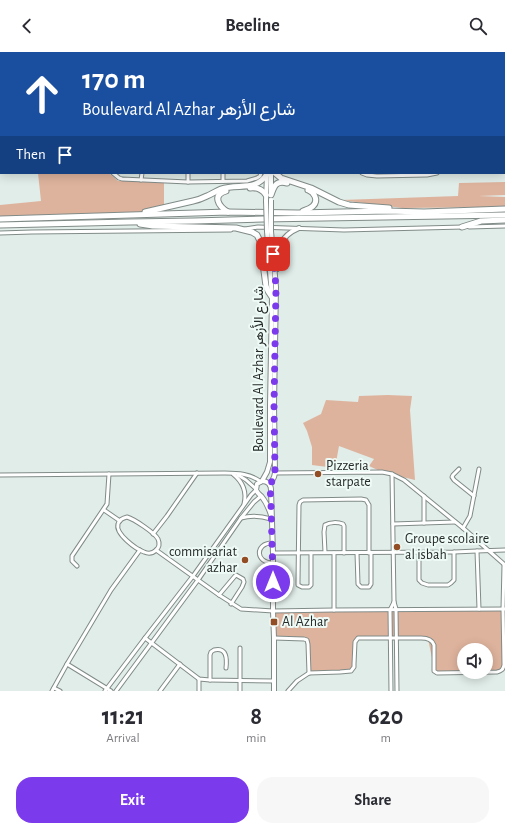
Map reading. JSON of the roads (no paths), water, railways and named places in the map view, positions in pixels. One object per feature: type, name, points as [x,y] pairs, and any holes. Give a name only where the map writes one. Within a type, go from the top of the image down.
[{"type":"highway","points":[[88,216],[148,212],[200,199],[220,189],[256,184],[268,174]]},
{"type":"highway","points":[[271,174],[311,188],[344,204],[424,212]]},
{"type":"highway","points":[[228,212],[218,203],[218,196],[224,191],[253,188],[260,190],[268,198],[275,185],[279,182],[284,182],[311,191],[314,194],[316,199],[315,203],[309,209],[298,213]]},
{"type":"highway","points":[[0,219],[228,212],[424,212],[505,209]]},
{"type":"highway","points":[[0,225],[505,215]]},
{"type":"highway","points":[[462,227],[486,220],[505,220]]},
{"type":"highway","points":[[129,222],[153,226],[232,227],[256,234],[260,241],[266,286],[268,292],[272,296]]},
{"type":"main road","points":[[269,174],[269,231]]},
{"type":"main road","points":[[275,307],[277,293],[277,256],[279,248],[285,237],[299,228]]},
{"type":"main road","name":"Boulevard Al Azhar شارع الأزهر","points":[[261,482],[267,472],[270,462],[272,296],[269,231]]},
{"type":"main road","name":"Boulevard Al Azhar شارع الأزهر","points":[[269,231],[276,287],[274,405],[275,473],[270,485]]},
{"type":"main road","points":[[271,517],[267,505],[256,489],[257,484],[261,482],[266,482],[270,485],[273,553],[274,691]]},
{"type":"main road","points":[[261,496],[268,495],[270,492]]},
{"type":"street","points":[[114,174],[122,179],[188,182],[247,181],[266,174]]},
{"type":"street","points":[[141,180],[142,174]]},
{"type":"street","points":[[188,174],[188,182]]},
{"type":"street","points":[[222,181],[223,174]]},
{"type":"street","points":[[254,174],[254,179]]},
{"type":"street","points":[[364,174],[432,174]]},
{"type":"street","points":[[0,233],[224,230],[258,227],[344,230],[505,226]]},
{"type":"street","points":[[459,469],[452,477],[474,496]]},
{"type":"street","points":[[463,528],[470,516],[479,469]]},
{"type":"street","points":[[275,473],[382,472],[392,474],[401,478],[424,496],[505,565],[504,666],[499,672],[435,673],[434,645],[432,641],[428,639],[358,638],[355,642],[354,667],[351,671],[309,674],[298,681],[288,691]]},
{"type":"street","points":[[153,534],[197,473]]},
{"type":"street","points":[[0,475],[233,473],[254,477],[261,482]]},
{"type":"street","points":[[106,690],[193,576],[256,489],[246,480],[233,473]]},
{"type":"street","points":[[233,473],[244,488],[245,500],[243,506]]},
{"type":"street","points":[[77,566],[72,561],[72,556],[104,510],[108,500],[109,474]]},
{"type":"street","points":[[392,474],[394,602],[396,610],[397,638],[397,691]]},
{"type":"street","points":[[116,691],[198,580],[241,518],[261,496]]},
{"type":"street","points":[[424,496],[424,523]]},
{"type":"street","points":[[311,553],[311,585],[309,588],[300,587],[298,585],[299,505],[301,501],[361,499],[366,500],[369,504],[369,587],[361,587],[358,585],[357,553]]},
{"type":"street","points":[[104,510],[120,521]]},
{"type":"street","points":[[241,518],[253,516],[271,517]]},
{"type":"street","points":[[125,518],[130,518],[153,534],[158,541],[158,546],[156,550],[150,554],[140,550],[121,535],[117,526],[120,521],[125,518]]},
{"type":"street","points":[[393,524],[456,522]]},
{"type":"street","points":[[325,552],[325,525],[342,523],[344,526],[344,553]]},
{"type":"street","points":[[272,544],[264,545],[260,550],[260,553],[264,561],[273,563]]},
{"type":"street","points":[[60,691],[53,689],[111,590],[140,550]]},
{"type":"street","points":[[156,550],[219,596],[241,609],[273,611],[504,609]]},
{"type":"street","points":[[273,553],[419,553],[505,550]]},
{"type":"street","points":[[477,551],[479,609]]},
{"type":"street","points":[[419,553],[419,580],[425,584],[448,585],[453,581],[454,577],[454,552]]},
{"type":"street","points":[[334,553],[334,610]]},
{"type":"street","points":[[219,596],[236,575],[240,577],[244,582],[231,604]]},
{"type":"street","points":[[391,691],[390,610],[394,602]]},
{"type":"street","points":[[145,638],[199,679],[274,681]]},
{"type":"street","points":[[274,638],[307,640],[309,674]]},
{"type":"street","points":[[240,648],[240,691]]},
{"type":"street","points":[[210,680],[210,655],[212,651],[218,650],[224,652],[226,657],[226,668]]},
{"type":"street","points":[[67,664],[106,690],[111,691]]},
{"type":"street","points":[[160,691],[180,664]]},
{"type":"street","points":[[199,679],[199,691]]},
{"type":"place","name":"Pizzeria starpate","points":[[318,474]]},
{"type":"place","name":"Groupe scolaire al isbah","points":[[397,547]]},
{"type":"place","name":"commisariat azhar","points":[[245,560]]},
{"type":"place","name":"Al Azhar","points":[[274,622]]}]
